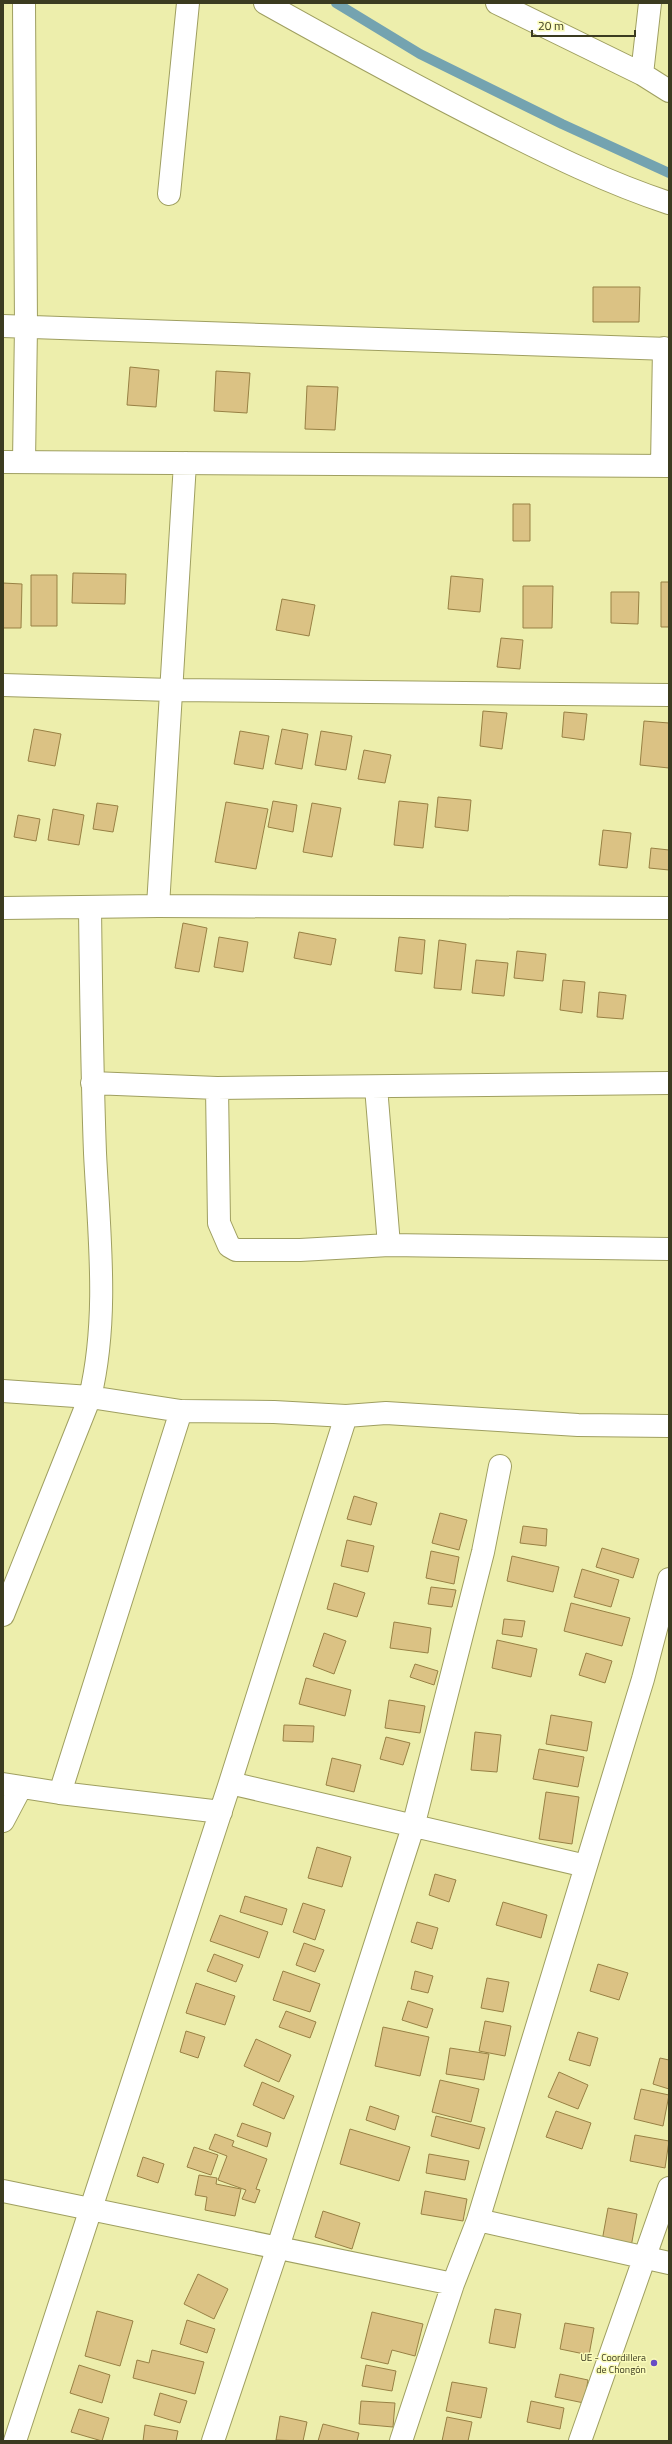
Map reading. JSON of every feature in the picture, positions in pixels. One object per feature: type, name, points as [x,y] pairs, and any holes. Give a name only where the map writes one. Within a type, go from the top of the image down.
[{"type":"street","points":[[3,326],[26,326],[667,348],[665,466],[13,462],[26,326],[24,3]]},
{"type":"street","points":[[169,194],[188,3]]},
{"type":"street","points":[[265,3],[387,72],[512,135],[584,169],[669,203]]},
{"type":"street","points":[[497,3],[642,74],[669,91]]},
{"type":"street","points":[[642,74],[650,3]]},
{"type":"street","points":[[158,906],[185,462]]},
{"type":"street","points":[[3,685],[171,690],[669,695]]},
{"type":"street","points":[[3,908],[158,906],[669,908]]},
{"type":"street","points":[[3,1615],[90,1397],[96,1369],[101,1301],[92,1083],[90,908]]},
{"type":"street","points":[[92,1083],[217,1088],[669,1084]]},
{"type":"street","points":[[376,1087],[389,1245]]},
{"type":"street","points":[[217,1088],[219,1223],[229,1246],[236,1250],[300,1250],[389,1245],[669,1249]]},
{"type":"street","points":[[3,1391],[90,1397],[181,1411],[274,1412],[346,1416],[386,1413],[578,1425],[669,1426]]},
{"type":"street","points":[[60,1794],[181,1411]]},
{"type":"street","points":[[15,2441],[90,2208],[221,1812],[346,1416]]},
{"type":"street","points":[[213,2441],[278,2247],[413,1827],[483,1552],[500,1466]]},
{"type":"street","points":[[401,2441],[453,2284],[478,2220],[642,1679],[669,1579]]},
{"type":"street","points":[[230,1784],[586,1866]]},
{"type":"street","points":[[3,1821],[12,1785],[60,1794],[221,1812]]},
{"type":"street","points":[[580,2441],[669,2188]]},
{"type":"street","points":[[3,2191],[453,2284]]},
{"type":"street","points":[[478,2220],[644,2259],[669,2263]]},
{"type":"building","points":[[593,287],[640,287],[639,322],[593,322]]},
{"type":"building","points":[[130,367],[159,370],[156,407],[127,405]]},
{"type":"building","points":[[216,371],[250,373],[247,413],[214,411]]},
{"type":"building","points":[[307,386],[338,387],[335,430],[305,429]]},
{"type":"building","points":[[513,504],[530,504],[530,541],[513,541]]},
{"type":"building","points":[[73,573],[126,574],[125,604],[72,603]]},
{"type":"building","points":[[31,575],[57,575],[57,626],[31,626]]},
{"type":"building","points":[[451,576],[483,579],[480,612],[448,609]]},
{"type":"building","points":[[661,582],[669,582],[669,627],[661,627]]},
{"type":"building","points":[[3,583],[22,584],[21,628],[3,628]]},
{"type":"building","points":[[523,586],[553,586],[552,628],[523,628]]},
{"type":"building","points":[[611,592],[639,592],[638,624],[611,623]]},
{"type":"building","points":[[282,599],[315,605],[309,636],[276,630]]},
{"type":"building","points":[[501,638],[523,640],[520,669],[497,667]]},
{"type":"building","points":[[483,711],[507,713],[502,749],[480,746]]},
{"type":"building","points":[[564,712],[587,714],[584,740],[562,737]]},
{"type":"building","points":[[644,721],[669,723],[669,768],[640,765]]},
{"type":"building","points":[[34,729],[61,734],[55,766],[28,761]]},
{"type":"building","points":[[282,729],[308,734],[302,769],[275,764]]},
{"type":"building","points":[[240,731],[269,736],[263,769],[234,764]]},
{"type":"building","points":[[321,731],[352,736],[346,770],[315,765]]},
{"type":"building","points":[[364,750],[391,755],[385,783],[358,779]]},
{"type":"building","points":[[438,797],[471,800],[468,831],[435,827]]},
{"type":"building","points":[[273,801],[297,805],[293,832],[268,827]]},
{"type":"building","points":[[399,801],[428,804],[423,848],[394,845]]},
{"type":"building","points":[[226,802],[268,809],[256,869],[215,862]]},
{"type":"building","points":[[97,803],[118,806],[113,832],[93,829]]},
{"type":"building","points":[[312,803],[341,808],[332,857],[303,852]]},
{"type":"building","points":[[53,809],[84,815],[79,845],[48,840]]},
{"type":"building","points":[[18,815],[40,819],[36,841],[14,837]]},
{"type":"building","points":[[603,830],[631,833],[627,868],[599,865]]},
{"type":"building","points":[[651,848],[669,850],[669,870],[649,868]]},
{"type":"building","points":[[183,923],[207,928],[199,972],[175,968]]},
{"type":"building","points":[[299,932],[336,939],[331,965],[294,958]]},
{"type":"building","points":[[219,937],[248,942],[243,972],[214,967]]},
{"type":"building","points":[[399,937],[425,940],[422,974],[395,971]]},
{"type":"building","points":[[439,940],[466,944],[461,990],[434,988]]},
{"type":"building","points":[[517,951],[546,954],[543,981],[514,978]]},
{"type":"building","points":[[476,960],[508,963],[504,996],[472,993]]},
{"type":"building","points":[[563,980],[585,982],[582,1013],[560,1010]]},
{"type":"building","points":[[599,992],[626,995],[623,1019],[597,1017]]},
{"type":"building","points":[[354,1496],[377,1503],[371,1525],[347,1519]]},
{"type":"building","points":[[440,1513],[467,1520],[459,1550],[432,1543]]},
{"type":"building","points":[[523,1526],[547,1529],[546,1546],[520,1543]]},
{"type":"building","points":[[347,1540],[374,1546],[368,1572],[341,1566]]},
{"type":"building","points":[[602,1548],[639,1559],[633,1578],[596,1567]]},
{"type":"building","points":[[431,1551],[459,1557],[454,1584],[426,1578]]},
{"type":"building","points":[[512,1556],[559,1567],[553,1592],[507,1581]]},
{"type":"building","points":[[582,1569],[619,1580],[611,1607],[574,1597]]},
{"type":"building","points":[[334,1583],[365,1593],[357,1617],[327,1609]]},
{"type":"building","points":[[431,1587],[456,1590],[452,1607],[428,1604]]},
{"type":"building","points":[[571,1603],[630,1618],[622,1646],[564,1631]]},
{"type":"building","points":[[504,1619],[525,1621],[522,1637],[502,1634]]},
{"type":"building","points":[[394,1622],[431,1628],[428,1653],[390,1648]]},
{"type":"building","points":[[324,1633],[346,1641],[334,1674],[313,1666]]},
{"type":"building","points":[[497,1640],[537,1649],[531,1677],[492,1668]]},
{"type":"building","points":[[586,1653],[612,1661],[605,1683],[579,1675]]},
{"type":"building","points":[[415,1664],[438,1671],[434,1685],[410,1677]]},
{"type":"building","points":[[306,1678],[351,1690],[345,1716],[299,1704]]},
{"type":"building","points":[[389,1700],[425,1706],[420,1733],[385,1728]]},
{"type":"building","points":[[551,1715],[592,1722],[587,1751],[546,1744]]},
{"type":"building","points":[[284,1725],[314,1726],[313,1742],[283,1741]]},
{"type":"building","points":[[475,1732],[501,1735],[497,1772],[471,1770]]},
{"type":"building","points":[[386,1737],[410,1743],[403,1765],[380,1759]]},
{"type":"building","points":[[539,1749],[584,1757],[578,1787],[533,1779]]},
{"type":"building","points":[[332,1758],[361,1765],[354,1792],[326,1785]]},
{"type":"building","points":[[546,1792],[579,1797],[572,1844],[539,1839]]},
{"type":"building","points":[[317,1847],[351,1857],[342,1887],[308,1878]]},
{"type":"building","points":[[435,1874],[456,1880],[449,1902],[429,1895]]},
{"type":"building","points":[[245,1896],[287,1909],[282,1925],[240,1912]]},
{"type":"building","points":[[503,1902],[547,1915],[541,1938],[496,1925]]},
{"type":"building","points":[[303,1903],[325,1910],[315,1940],[293,1932]]},
{"type":"building","points":[[220,1915],[268,1932],[259,1958],[210,1941]]},
{"type":"building","points":[[417,1922],[438,1928],[432,1949],[411,1942]]},
{"type":"building","points":[[304,1943],[324,1950],[315,1972],[296,1965]]},
{"type":"building","points":[[214,1954],[243,1965],[236,1982],[207,1971]]},
{"type":"building","points":[[598,1964],[628,1973],[619,2000],[590,1991]]},
{"type":"building","points":[[283,1971],[320,1984],[310,2012],[273,2000]]},
{"type":"building","points":[[415,1971],[433,1976],[428,1993],[411,1989]]},
{"type":"building","points":[[487,1978],[509,1982],[503,2012],[481,2008]]},
{"type":"building","points":[[196,1983],[235,1996],[225,2025],[186,2013]]},
{"type":"building","points":[[408,2001],[433,2009],[427,2028],[402,2020]]},
{"type":"building","points":[[286,2011],[316,2022],[310,2038],[279,2027]]},
{"type":"building","points":[[485,2021],[511,2026],[505,2056],[479,2051]]},
{"type":"building","points":[[383,2027],[429,2037],[420,2076],[375,2066]]},
{"type":"building","points":[[186,2031],[205,2037],[198,2058],[180,2052]]},
{"type":"building","points":[[578,2032],[598,2038],[590,2066],[569,2060]]},
{"type":"building","points":[[256,2039],[291,2055],[279,2082],[244,2066]]},
{"type":"building","points":[[450,2048],[489,2054],[484,2080],[446,2074]]},
{"type":"building","points":[[660,2058],[669,2060],[669,2089],[653,2084]]},
{"type":"building","points":[[559,2072],[588,2085],[578,2109],[548,2097]]},
{"type":"building","points":[[440,2080],[479,2089],[471,2122],[432,2112]]},
{"type":"building","points":[[262,2082],[294,2096],[284,2119],[253,2105]]},
{"type":"building","points":[[641,2089],[669,2095],[663,2126],[634,2119]]},
{"type":"building","points":[[370,2106],[399,2116],[395,2130],[366,2120]]},
{"type":"building","points":[[556,2111],[591,2123],[582,2149],[546,2137]]},
{"type":"building","points":[[436,2116],[485,2128],[479,2149],[431,2136]]},
{"type":"building","points":[[242,2123],[271,2133],[267,2147],[237,2136]]},
{"type":"building","points":[[350,2129],[410,2147],[399,2181],[340,2164]]},
{"type":"building","points":[[215,2134],[234,2141],[232,2146],[267,2159],[256,2189],[260,2190],[255,2203],[242,2199],[246,2190],[218,2180],[227,2156],[209,2149]]},
{"type":"building","points":[[635,2135],[669,2141],[665,2168],[630,2161]]},
{"type":"building","points":[[194,2147],[218,2155],[211,2175],[187,2167]]},
{"type":"building","points":[[429,2154],[469,2161],[465,2180],[426,2173]]},
{"type":"building","points":[[143,2157],[164,2164],[158,2183],[137,2176]]},
{"type":"building","points":[[199,2175],[217,2178],[216,2184],[241,2189],[235,2216],[205,2210],[207,2197],[195,2195]]},
{"type":"building","points":[[425,2191],[467,2199],[463,2221],[421,2214]]},
{"type":"building","points":[[608,2208],[637,2214],[631,2247],[602,2241]]},
{"type":"building","points":[[323,2211],[360,2223],[352,2249],[315,2237]]},
{"type":"building","points":[[198,2274],[228,2289],[214,2319],[184,2304]]},
{"type":"building","points":[[495,2309],[521,2314],[515,2348],[489,2343]]},
{"type":"building","points":[[97,2311],[133,2321],[120,2366],[85,2356]]},
{"type":"building","points":[[372,2312],[423,2324],[415,2356],[392,2350],[388,2364],[361,2358]]},
{"type":"building","points":[[187,2320],[215,2329],[207,2353],[180,2344]]},
{"type":"building","points":[[565,2323],[594,2328],[589,2355],[560,2349]]},
{"type":"building","points":[[152,2350],[204,2362],[195,2394],[133,2378],[137,2360],[149,2363]]},
{"type":"building","points":[[79,2365],[110,2375],[102,2403],[70,2393]]},
{"type":"building","points":[[366,2365],[396,2371],[392,2391],[362,2386]]},
{"type":"building","points":[[560,2374],[588,2380],[584,2403],[555,2397]]},
{"type":"building","points":[[452,2382],[487,2388],[481,2418],[446,2411]]},
{"type":"building","points":[[160,2393],[187,2401],[180,2423],[154,2415]]},
{"type":"building","points":[[361,2401],[395,2403],[393,2427],[359,2424]]},
{"type":"building","points":[[531,2401],[564,2408],[560,2429],[527,2422]]},
{"type":"building","points":[[79,2409],[109,2418],[102,2441],[71,2432]]},
{"type":"building","points":[[280,2416],[307,2422],[303,2441],[276,2440]]},
{"type":"building","points":[[447,2417],[472,2422],[468,2441],[442,2441]]},
{"type":"building","points":[[323,2424],[359,2433],[357,2441],[318,2441]]},
{"type":"building","points":[[145,2425],[178,2431],[176,2441],[143,2441]]},
{"type":"waterway","points":[[336,3],[420,54],[562,124],[669,173]]},
{"type":"place","name":"UE - Coordillera de Chongón","points":[[654,2363]]}]
